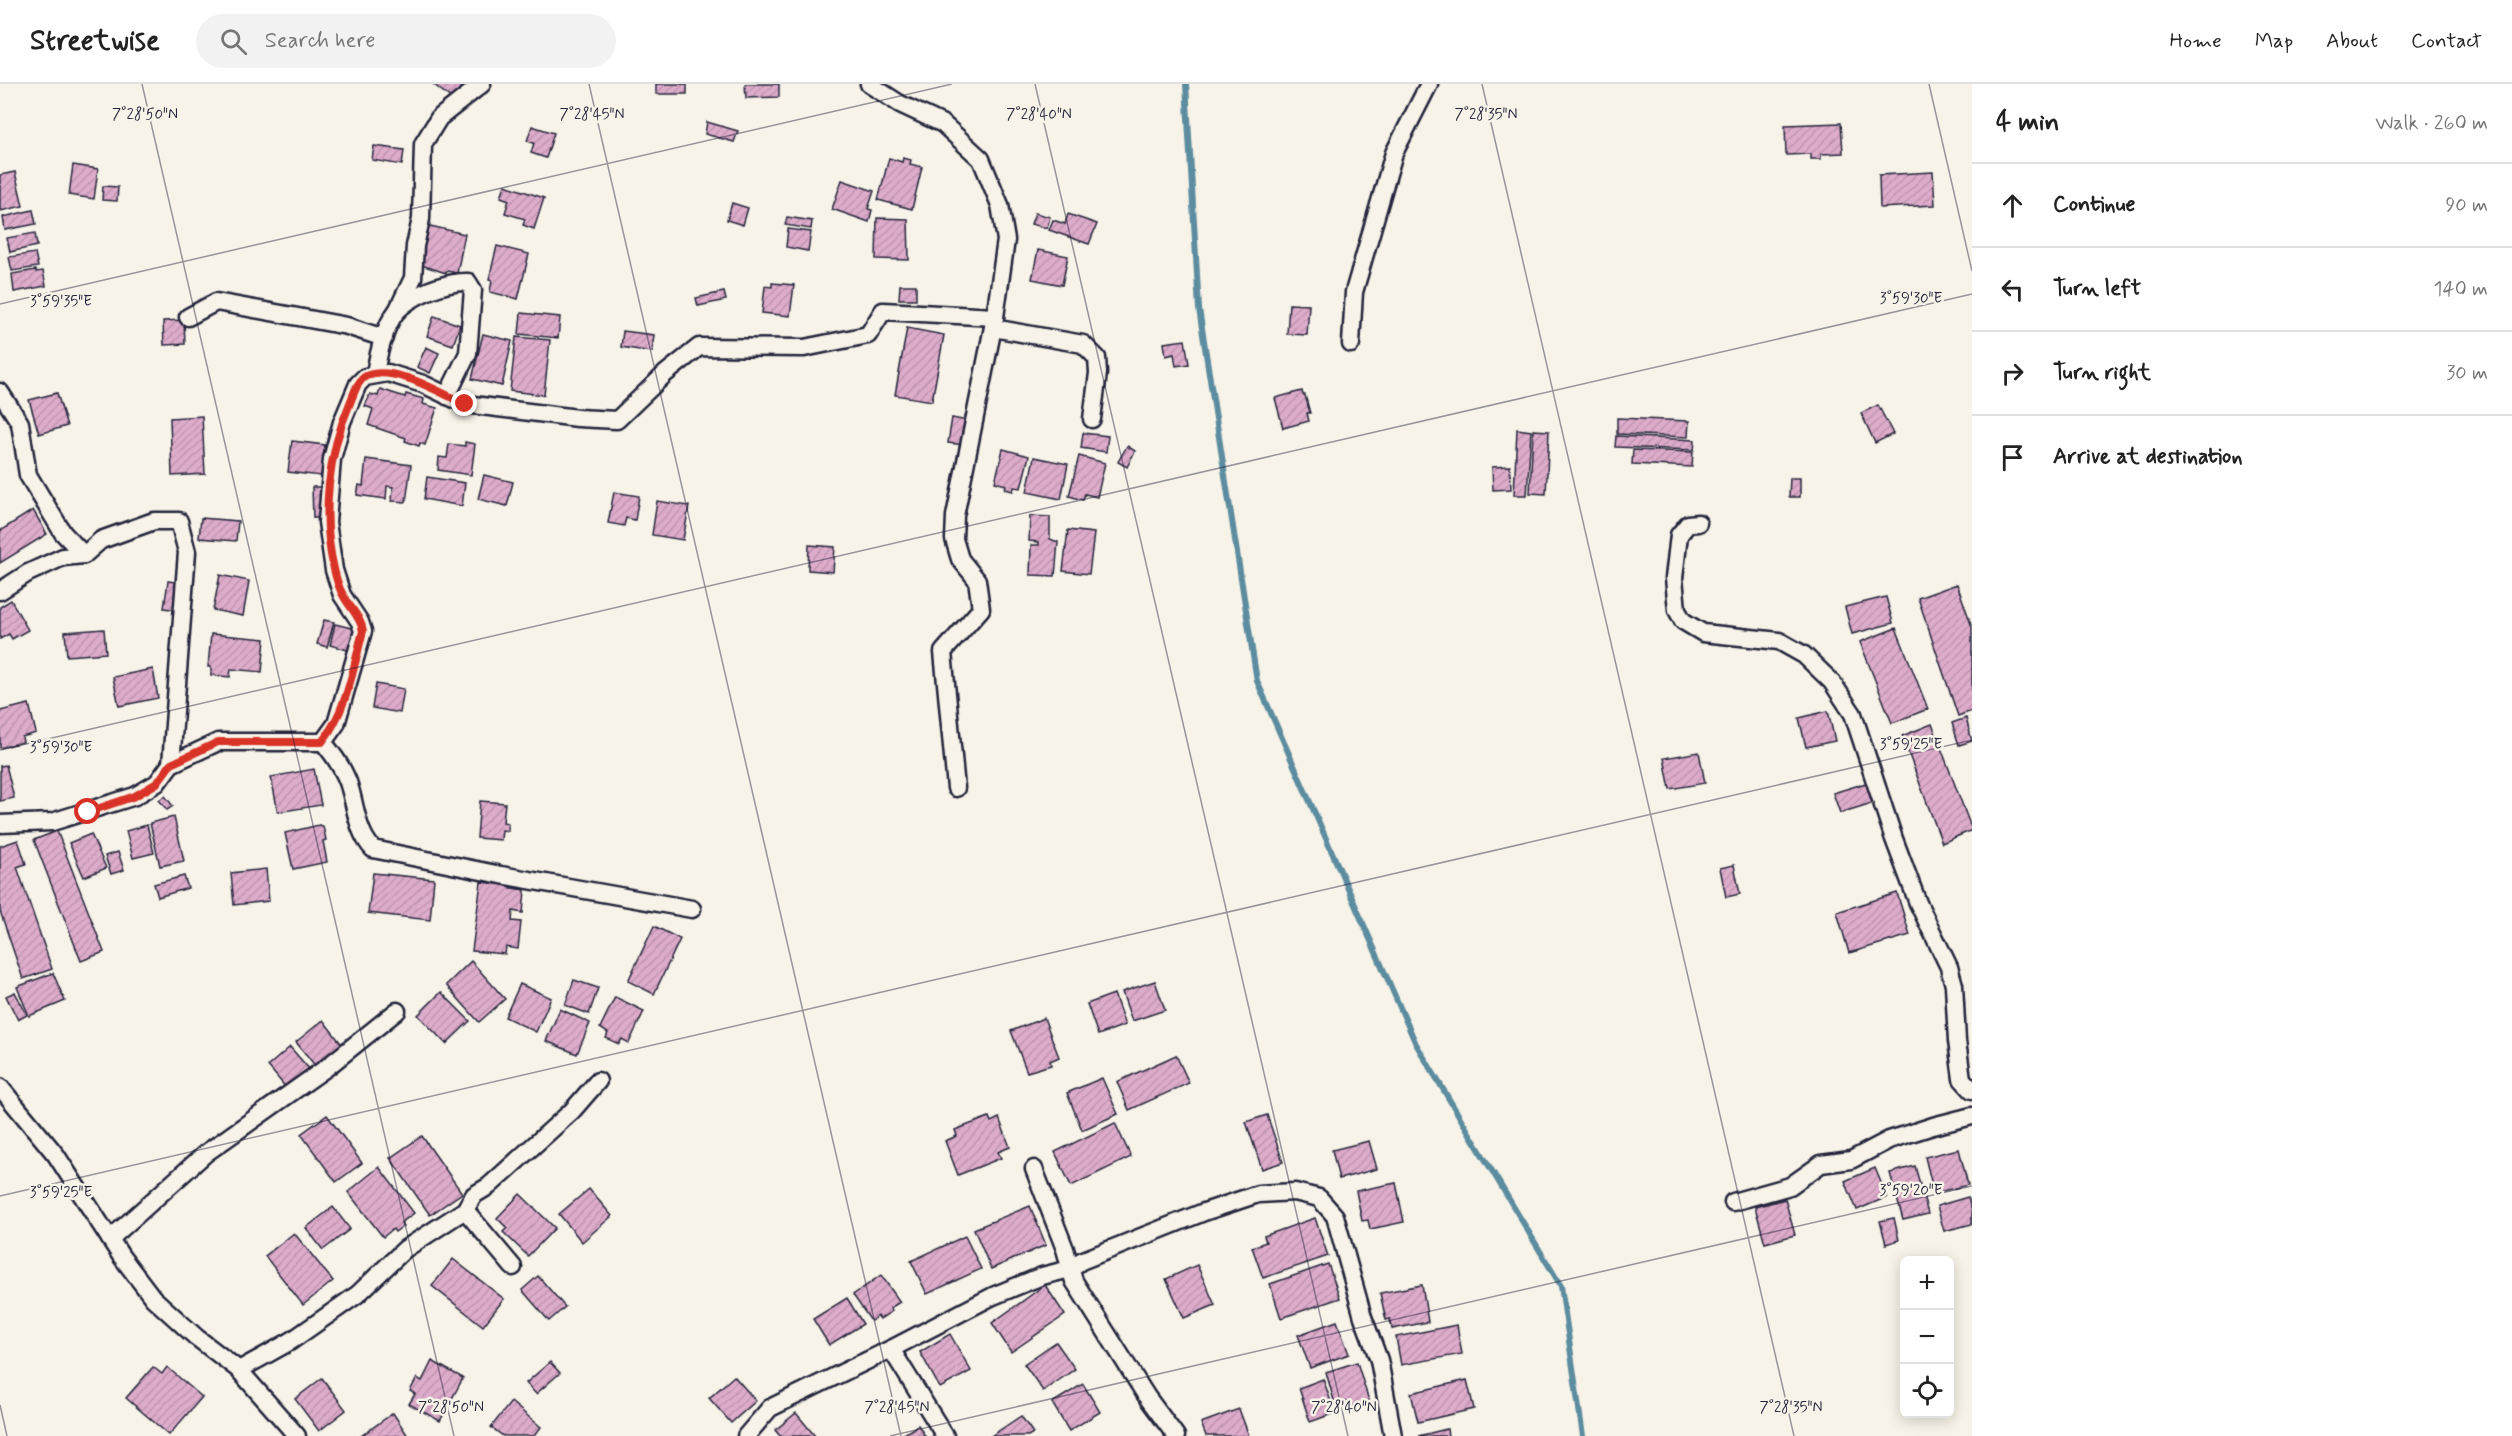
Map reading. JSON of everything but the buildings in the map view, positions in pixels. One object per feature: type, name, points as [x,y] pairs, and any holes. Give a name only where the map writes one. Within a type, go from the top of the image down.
[{"type":"street","points":[[375,374],[378,351],[413,278],[415,246],[421,219],[423,144],[438,118],[482,84]]},
{"type":"street","points":[[869,84],[900,104],[943,124],[981,159],[1000,205],[1006,240],[994,322],[955,516],[954,539],[960,559],[976,580],[981,609],[943,652],[956,788]]},
{"type":"street","points":[[1351,344],[1354,292],[1394,153],[1429,84]]},
{"type":"street","points":[[396,312],[423,293],[456,282],[468,282],[473,290],[468,353],[447,396]]},
{"type":"street","points":[[188,316],[216,302],[347,326],[384,338]]},
{"type":"street","points":[[322,742],[336,724],[339,716],[363,631],[360,622],[342,594],[334,570],[327,522],[332,459],[342,422],[358,384],[365,377],[388,373],[423,384],[465,404],[578,418],[617,420],[699,347],[804,348],[868,335],[883,312],[994,322],[1083,344],[1097,358],[1098,373],[1092,419]]},
{"type":"street","points":[[0,392],[20,423],[28,474],[63,533],[84,555]]},
{"type":"street","points":[[0,591],[28,573],[63,557],[84,555],[101,540],[111,536],[154,521],[178,521],[187,552],[171,764]]},
{"type":"street","points":[[1698,523],[1688,524],[1679,535],[1674,578],[1677,610],[1683,621],[1703,633],[1779,640],[1804,655],[1832,682],[1853,714],[1894,839],[1918,903],[1952,976],[1962,1079],[1972,1090]]},
{"type":"street","points":[[0,824],[52,822],[135,796],[157,783],[171,764],[218,742],[322,742],[336,757],[344,774],[364,839],[373,849],[501,875],[692,909]]},
{"type":"street","points":[[110,1239],[207,1153],[327,1068],[397,1011]]},
{"type":"street","points":[[239,1370],[291,1341],[330,1314],[358,1294],[405,1249],[465,1210],[474,1195],[489,1186],[572,1111],[598,1081]]},
{"type":"street","points":[[0,1087],[56,1155],[110,1239],[153,1298],[196,1337],[239,1370],[297,1436]]},
{"type":"street","points":[[1733,1202],[1791,1186],[1821,1164],[1851,1160],[1889,1140],[1972,1116]]},
{"type":"street","points":[[1034,1169],[1074,1281],[1147,1397],[1176,1436]]},
{"type":"street","points":[[746,1436],[770,1408],[993,1296],[1042,1276],[1071,1269],[1081,1261],[1164,1227],[1258,1194],[1295,1192],[1319,1198],[1335,1216],[1363,1317],[1379,1360],[1393,1436]]},
{"type":"street","points":[[465,1210],[513,1268]]},
{"type":"street","points":[[891,1349],[945,1436]]},
{"type":"waterway","points":[[1186,84],[1199,309],[1257,681],[1416,1044],[1561,1286],[1583,1436]]},
{"type":"route","points":[[88,812],[135,796],[157,783],[171,764],[218,742],[322,742],[336,724],[345,700],[363,631],[360,622],[342,594],[334,570],[327,522],[332,459],[342,422],[358,384],[365,377],[388,373],[423,384],[465,404]]}]
